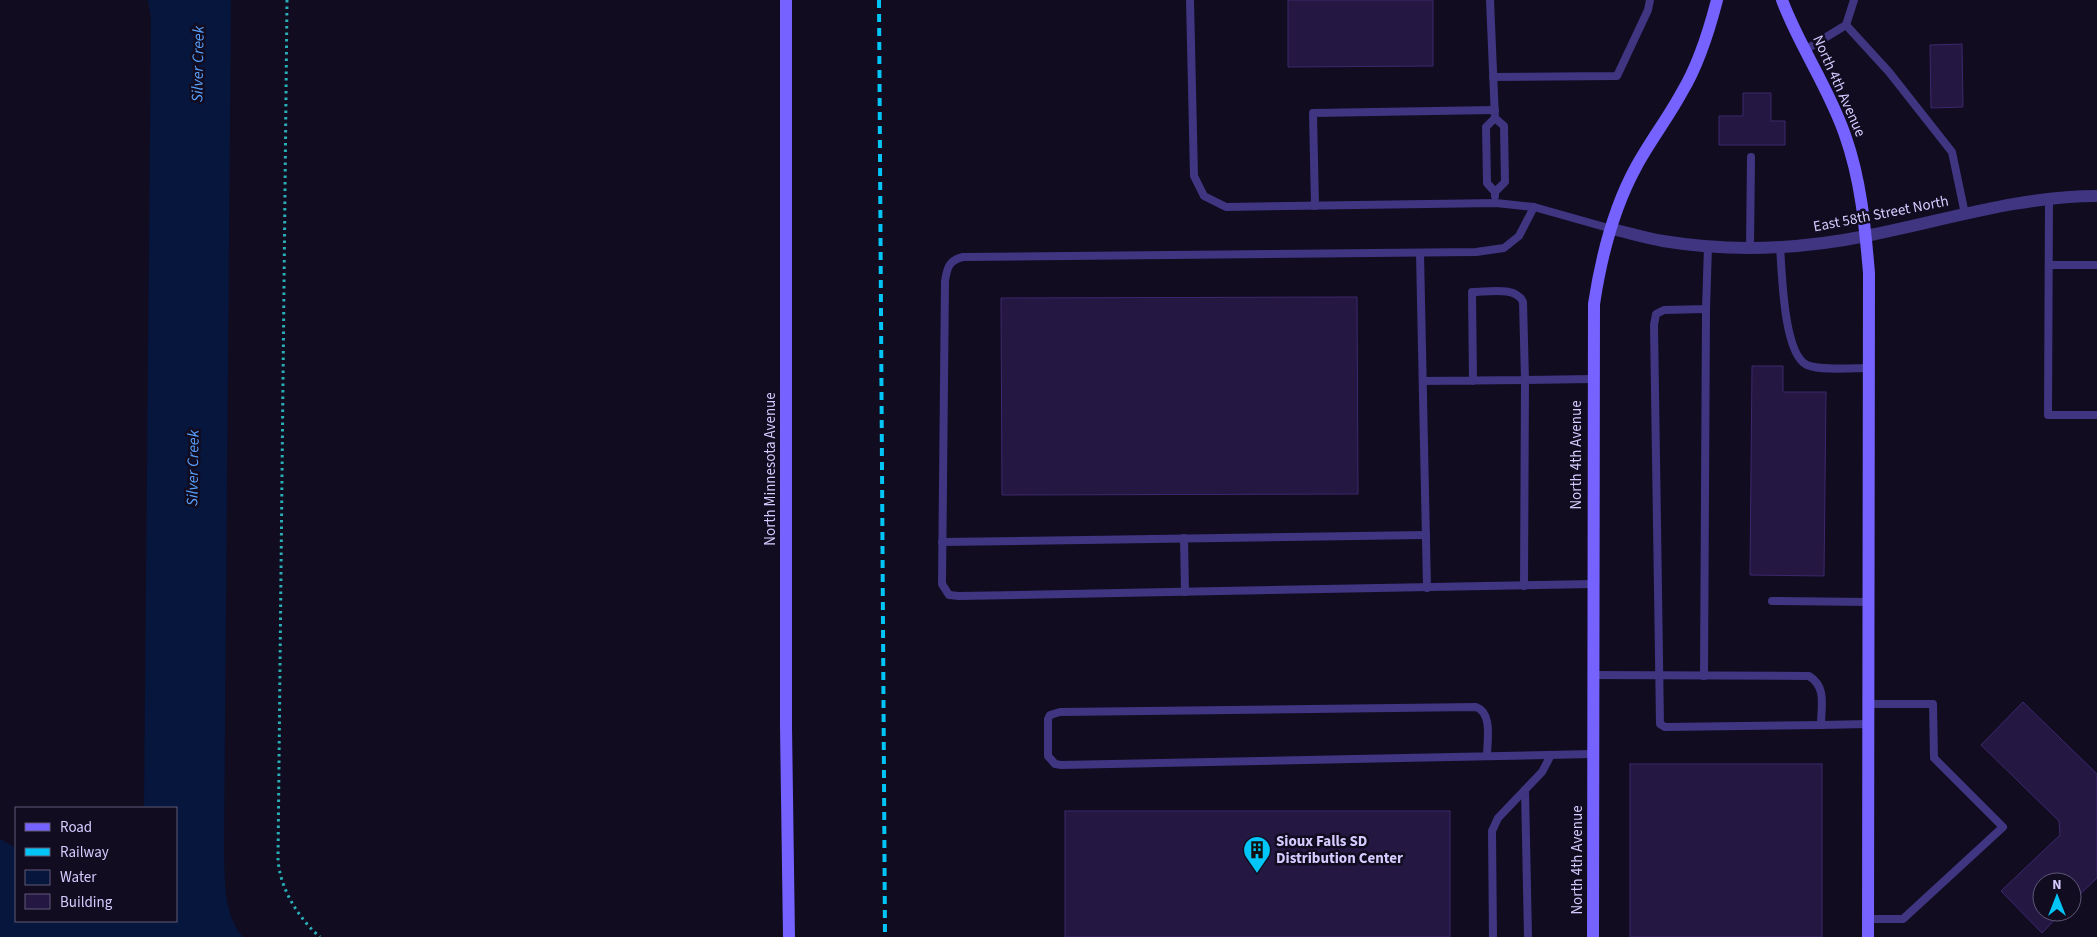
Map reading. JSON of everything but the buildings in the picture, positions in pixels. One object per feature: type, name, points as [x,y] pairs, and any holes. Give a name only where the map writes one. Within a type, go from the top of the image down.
[{"type":"street","name":"North Minnesota Avenue","points":[[786,0],[786,727],[789,937]]},
{"type":"street","name":"North 4th Avenue","points":[[1593,937],[1594,304],[1601,261],[1636,167],[1683,91],[1698,58],[1717,0]]},
{"type":"street","name":"North 4th Avenue","points":[[1782,0],[1845,134],[1856,174],[1866,236],[1869,273],[1868,937]]},
{"type":"street","name":"East 58th Street North","points":[[1612,228],[1663,241],[1708,246],[1780,247],[1820,244],[1866,236],[2003,206],[2097,196]]},
{"type":"lane","points":[[1190,0],[1194,176],[1204,196],[1226,208],[1496,203],[1534,207],[1612,228]]},
{"type":"lane","points":[[1490,0],[1495,114],[1504,126],[1505,182],[1495,192]]},
{"type":"lane","points":[[1493,77],[1617,76],[1648,10],[1650,0]]},
{"type":"lane","points":[[1805,50],[1846,25],[1854,0]]},
{"type":"lane","points":[[1846,25],[1889,72],[1952,152],[1965,214]]},
{"type":"lane","points":[[1315,206],[1313,113],[1495,114]]},
{"type":"lane","points":[[1495,114],[1486,127],[1487,183],[1495,192],[1496,203]]},
{"type":"lane","points":[[1750,247],[1751,157]]},
{"type":"lane","points":[[2049,200],[2048,416],[2097,416]]},
{"type":"lane","points":[[1534,207],[1519,236],[1504,248],[1476,252],[963,256],[954,259],[947,268],[945,281],[942,584],[949,594],[959,596],[1593,584]]},
{"type":"lane","points":[[1704,676],[1708,246]]},
{"type":"lane","points":[[1780,247],[1786,326],[1801,360],[1806,364],[1817,367],[1869,368]]},
{"type":"lane","points":[[1420,253],[1427,588]]},
{"type":"lane","points":[[2049,265],[2097,265]]},
{"type":"lane","points":[[1473,381],[1472,292],[1513,292],[1521,296],[1523,302],[1524,380],[1524,586]]},
{"type":"lane","points":[[1706,309],[1664,310],[1656,314],[1654,325],[1658,717],[1660,724],[1665,727],[1868,724]]},
{"type":"lane","points":[[1423,381],[1593,379]]},
{"type":"lane","points":[[942,542],[1426,535]]},
{"type":"lane","points":[[1184,538],[1185,592]]},
{"type":"lane","points":[[1772,601],[1868,602]]},
{"type":"lane","points":[[1593,675],[1809,676],[1818,682],[1821,690],[1821,725]]},
{"type":"lane","points":[[1868,704],[1933,704],[1934,758],[2003,827],[1903,919],[1868,919]]},
{"type":"lane","points":[[1487,756],[1487,716],[1481,709],[1476,707],[1060,712],[1050,715],[1048,720],[1048,756],[1055,764],[1061,765],[1593,754]]},
{"type":"lane","points":[[1493,937],[1492,831],[1498,818],[1542,772],[1551,755]]},
{"type":"lane","points":[[1524,790],[1528,937]]},
{"type":"path","points":[[286,0],[278,858],[279,872],[297,910],[308,927],[320,937]]},
{"type":"water","name":"Silver Creek","points":[[148,0],[231,0],[224,851],[228,908],[236,928],[243,937],[0,937],[0,839],[15,847],[15,922],[178,922],[178,807],[144,807],[151,18]]},
{"type":"railway","points":[[879,0],[885,937]]},
{"type":"place","name":"Sioux Falls SD Distribution Center","points":[[1257,874]]}]
